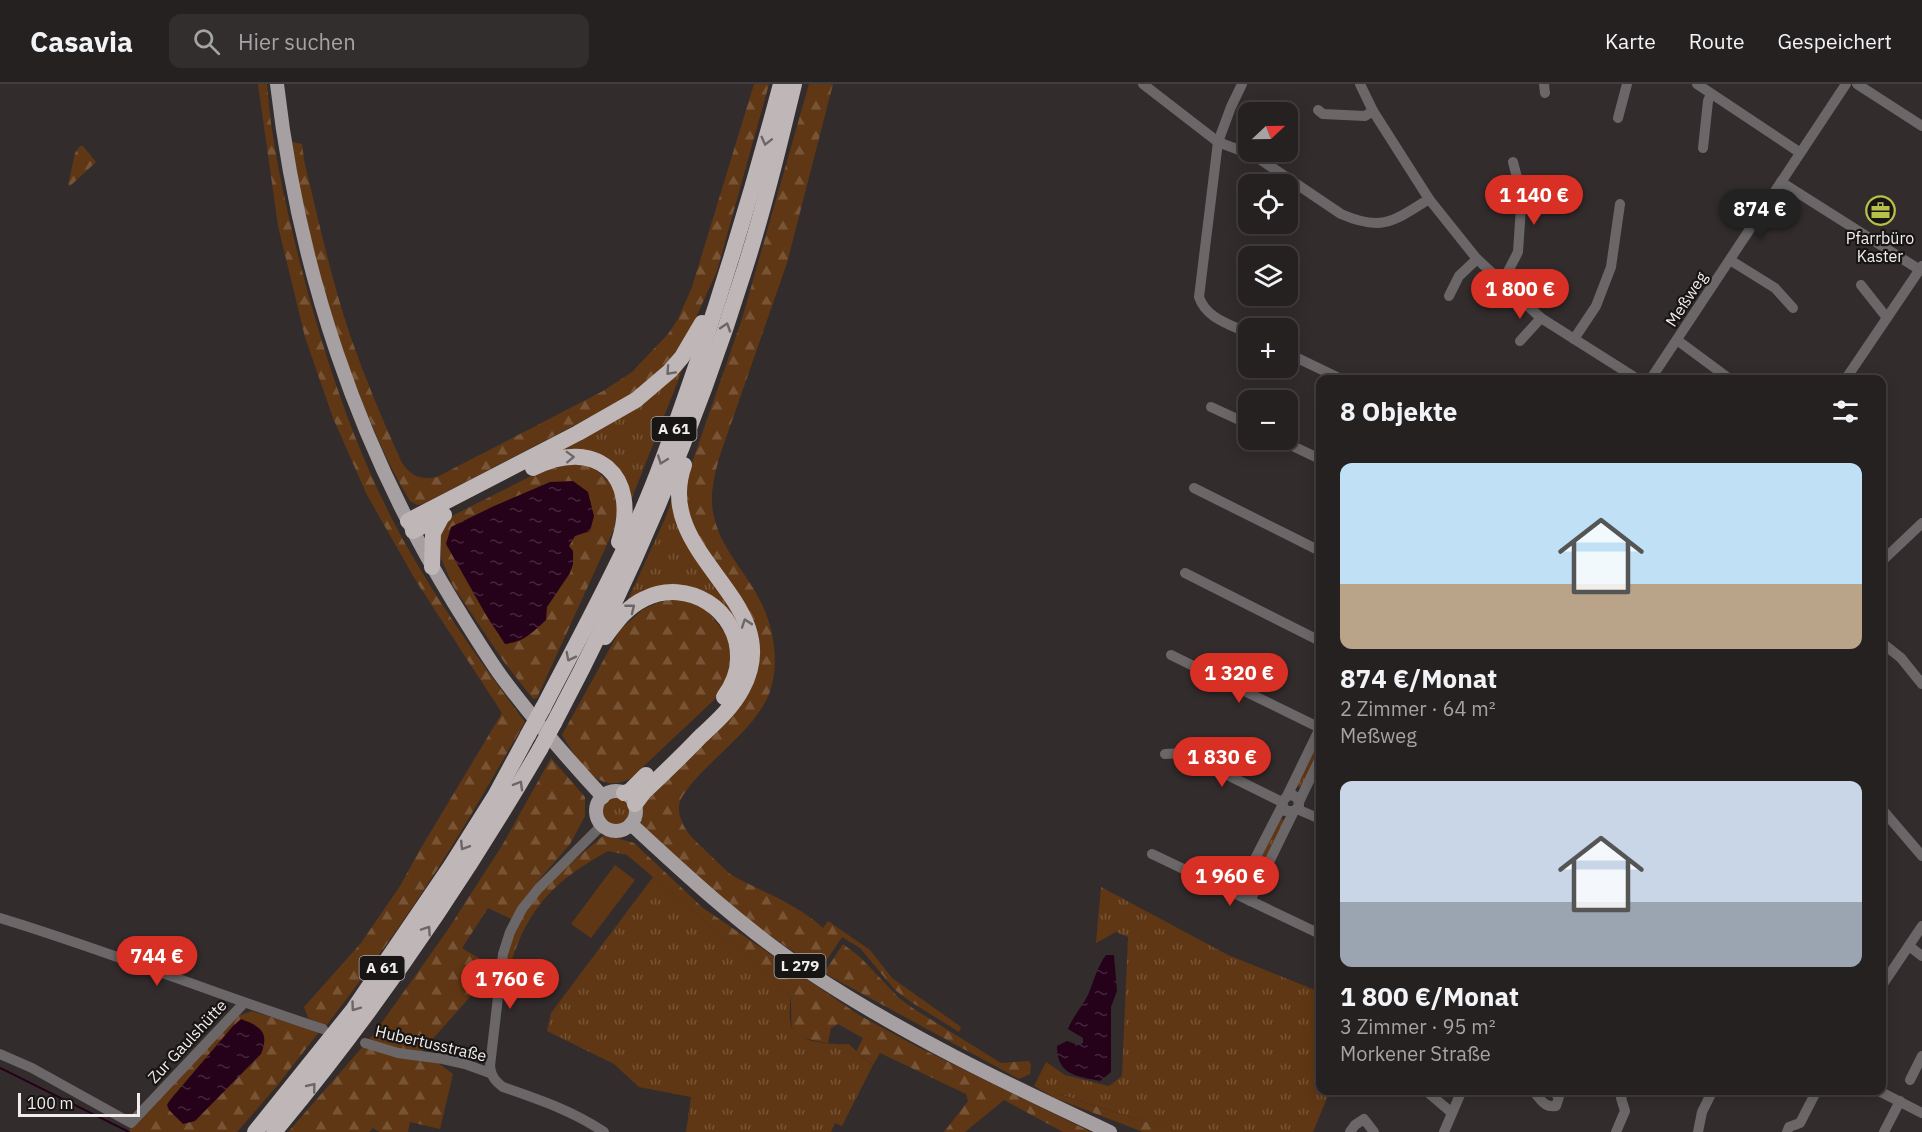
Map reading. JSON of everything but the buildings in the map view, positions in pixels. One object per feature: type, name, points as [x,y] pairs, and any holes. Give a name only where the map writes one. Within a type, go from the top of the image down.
[{"type":"highway","name":"A 61","points":[[255,1132],[353,1010],[451,866],[495,796],[606,586],[644,508],[684,399],[729,266],[781,84]]},
{"type":"highway","name":"A 61","points":[[274,1132],[315,1083],[394,978],[467,870],[540,748],[582,670],[657,510],[700,402],[746,267],[794,84]]},
{"type":"highway","points":[[410,526],[579,433],[648,392],[670,371],[692,342],[705,316],[717,281],[729,266]]},
{"type":"highway","points":[[629,799],[644,792],[721,717],[741,691],[749,671],[751,649],[746,622],[734,600],[691,540],[682,518],[678,496],[681,472],[695,433],[700,402]]},
{"type":"highway","points":[[410,526],[442,516],[544,462],[573,456],[592,459],[608,469],[615,477],[626,505],[623,531],[606,586]]},
{"type":"highway","points":[[432,567],[433,533],[442,516]]},
{"type":"highway","points":[[582,670],[625,613],[635,604],[657,594],[679,592],[707,600],[724,616],[735,635],[738,665],[731,686],[712,712],[637,785],[629,799]]},
{"type":"main road","points":[[277,84],[300,225],[320,299],[354,404],[376,457],[432,567],[501,676],[553,742],[603,797]]},
{"type":"main road","points":[[612,792],[629,799],[636,815],[631,825],[620,831],[613,831],[602,825],[597,808],[603,797],[612,792]]},
{"type":"main road","name":"L 279","points":[[631,825],[753,932],[805,969],[874,1013],[942,1051],[1110,1132]]},
{"type":"street","points":[[1143,84],[1218,142],[1255,156],[1341,214],[1369,223],[1395,220],[1429,199]]},
{"type":"street","points":[[1238,328],[1217,319],[1202,307],[1199,297],[1218,142],[1242,84]]},
{"type":"street","points":[[1360,84],[1373,111],[1429,199],[1476,259],[1541,318],[1631,375]]},
{"type":"street","points":[[1618,118],[1627,84]]},
{"type":"street","points":[[1696,84],[1800,152]]},
{"type":"street","name":"Meßweg","points":[[1653,375],[1846,84]]},
{"type":"street","points":[[1857,84],[1921,123]]},
{"type":"street","points":[[1703,148],[1708,101],[1711,94]]},
{"type":"street","points":[[1318,110],[1323,114],[1365,116],[1373,111]]},
{"type":"street","points":[[1502,284],[1518,252],[1521,207],[1519,185],[1513,162]]},
{"type":"street","points":[[1781,182],[1921,268],[1848,375]]},
{"type":"street","points":[[1574,339],[1596,306],[1611,267],[1620,204]]},
{"type":"street","points":[[1449,296],[1459,276],[1476,259]]},
{"type":"street","points":[[1730,260],[1775,288],[1793,308]]},
{"type":"street","points":[[1861,285],[1887,318]]},
{"type":"street","points":[[1520,341],[1541,318]]},
{"type":"street","points":[[1677,340],[1724,375]]},
{"type":"street","points":[[1298,358],[1333,375]]},
{"type":"street","points":[[1211,407],[1238,419]]},
{"type":"street","points":[[1298,449],[1316,457]]},
{"type":"street","points":[[1194,488],[1316,549]]},
{"type":"street","points":[[1886,557],[1922,523]]},
{"type":"street","points":[[1185,573],[1316,639]]},
{"type":"street","points":[[1886,646],[1901,658],[1922,684]]},
{"type":"street","points":[[1171,655],[1316,726]]},
{"type":"street","points":[[1237,894],[1316,736]]},
{"type":"street","points":[[1165,754],[1183,753],[1284,801],[1288,812],[1297,808],[1316,817]]},
{"type":"street","points":[[1250,901],[1316,767]]},
{"type":"street","points":[[1886,814],[1922,856]]},
{"type":"street","points":[[490,1073],[490,1055],[503,954],[510,932],[522,909],[538,889],[602,825]]},
{"type":"street","points":[[1152,854],[1316,932]]},
{"type":"street","points":[[0,918],[323,1029]]},
{"type":"street","points":[[1886,980],[1922,926]]},
{"type":"street","points":[[1909,946],[1922,956]]},
{"type":"street","name":"Zur Gaulshütte","points":[[0,1054],[32,1068],[131,1123],[244,1003]]},
{"type":"street","name":"Hubertusstraße","points":[[365,1043],[398,1053],[465,1064],[490,1073],[503,1087],[561,1108],[604,1132]]},
{"type":"street","points":[[1910,1080],[1922,1056]]},
{"type":"street","points":[[1886,1094],[1922,1113]]},
{"type":"street","points":[[1431,1095],[1452,1113]]},
{"type":"street","points":[[1444,1132],[1460,1095]]},
{"type":"street","points":[[1538,1095],[1539,1100],[1552,1107],[1556,1106],[1559,1097],[1557,1095]]},
{"type":"street","points":[[1616,1132],[1625,1112],[1622,1095]]},
{"type":"street","points":[[1698,1132],[1702,1112],[1710,1095]]},
{"type":"street","points":[[1787,1132],[1789,1127],[1800,1123],[1814,1095]]},
{"type":"street","points":[[1884,1132],[1899,1101]]},
{"type":"street","points":[[1350,1132],[1364,1119],[1374,1132]]},
{"type":"green space","points":[[258,84],[267,84],[275,150],[284,194],[320,335],[345,409],[374,482],[423,574],[525,722],[427,886],[326,1026],[308,1018],[304,1007],[361,943],[400,886],[502,713],[416,581],[367,495],[333,418],[305,337],[278,226]]},
{"type":"green space","points":[[754,84],[769,84],[717,271],[687,337],[662,369],[634,394],[423,504],[417,505],[410,501],[376,434],[341,346],[320,279],[304,211],[292,142],[302,144],[337,292],[374,399],[402,463],[409,472],[422,478],[431,478],[437,477],[603,391],[632,372],[668,334],[678,319],[692,287]]},
{"type":"green space","points":[[809,84],[833,84],[787,263],[719,458],[712,495],[717,527],[730,554],[759,598],[772,632],[775,656],[773,680],[768,697],[759,713],[734,742],[692,783],[681,800],[679,813],[690,835],[729,873],[792,905],[823,928],[828,921],[870,950],[892,978],[961,1027],[959,1032],[895,990],[860,948],[842,937],[820,970],[726,905],[642,827],[640,817],[642,805],[731,715],[750,691],[759,661],[756,628],[747,606],[709,556],[688,514],[686,480],[742,319]]},
{"type":"green space","points":[[80,146],[83,146],[96,162],[70,186],[68,185],[75,153]]},
{"type":"green space","points":[[685,363],[630,503],[619,477],[554,449]]},
{"type":"green space","points":[[571,462],[592,466],[613,486],[619,499],[614,529],[537,698],[533,699],[504,662],[453,586],[441,558],[441,528],[448,518],[545,469]]},
{"type":"green space","points":[[673,497],[737,614],[740,662],[703,592],[626,604]]},
{"type":"green space","points":[[677,598],[706,609],[728,637],[731,655],[727,679],[715,699],[630,779],[616,783],[599,780],[584,767],[562,735],[620,630],[642,610]]},
{"type":"green space","points":[[1316,747],[1316,761],[1303,787],[1297,786]]},
{"type":"green space","points":[[551,758],[585,797],[585,816],[570,844],[528,893],[513,920],[488,908],[462,948],[480,959],[492,972],[422,1051],[453,1074],[440,1129],[410,1122],[408,1132],[380,1132],[373,1128],[369,1132],[288,1132],[373,1035],[447,931],[503,844]]},
{"type":"green space","points":[[616,795],[628,800],[633,812],[628,824],[616,829],[604,824],[599,812],[604,800]]},
{"type":"green space","points":[[1281,819],[1285,820],[1251,888],[1247,885]]},
{"type":"green space","points":[[607,835],[634,843],[703,908],[859,1015],[916,1046],[1091,1132],[1063,1132],[1004,1100],[965,1132],[944,1132],[968,1101],[966,1094],[880,1053],[873,1065],[856,1052],[863,1038],[838,1024],[831,1028],[828,1043],[796,1034],[792,1024],[790,992],[786,993],[782,986],[627,855],[608,851],[578,869],[543,900],[518,943],[503,993],[502,987],[513,939],[530,905],[540,892],[566,868]]},
{"type":"green space","points":[[615,865],[635,880],[591,938],[571,924]]},
{"type":"green space","points":[[653,877],[782,986],[786,993],[790,992],[790,1022],[794,1032],[816,1042],[849,1044],[873,1065],[842,1126],[835,1123],[831,1132],[686,1132],[691,1097],[639,1087],[614,1064],[547,1031],[551,1013]]},
{"type":"green space","points":[[1101,887],[1228,955],[1316,990],[1316,1095],[1328,1095],[1313,1132],[1178,1132],[1059,1094],[1055,1098],[1034,1086],[1046,1062],[1065,1075],[1109,1086],[1122,1076],[1128,937],[1116,932],[1096,943]]},
{"type":"green space","points":[[843,944],[860,957],[899,998],[914,1009],[1001,1063],[1029,1061],[1030,1074],[1019,1079],[824,973]]},
{"type":"green space","points":[[252,1011],[319,1032],[237,1132],[127,1132],[238,1016]]},
{"type":"green space","points":[[1058,1094],[1178,1132],[1143,1132],[1055,1098]]},
{"type":"water","points":[[573,481],[588,492],[594,516],[590,531],[575,536],[569,546],[573,551],[573,564],[570,573],[547,607],[546,620],[523,639],[505,644],[446,544],[451,527],[550,482]]},
{"type":"water","points":[[1106,955],[1114,955],[1117,991],[1111,1007],[1111,1072],[1100,1081],[1076,1075],[1064,1068],[1060,1063],[1057,1046],[1067,1041],[1078,1045],[1083,1043],[1083,1038],[1068,1029],[1088,995]]},
{"type":"water","points":[[241,1019],[262,1031],[264,1046],[261,1054],[195,1121],[183,1124],[167,1105]]},
{"type":"waterway","points":[[0,1068],[129,1132]]},
{"type":"place","name":"Pfarrbüro Kaster","points":[[1880,210]]}]
